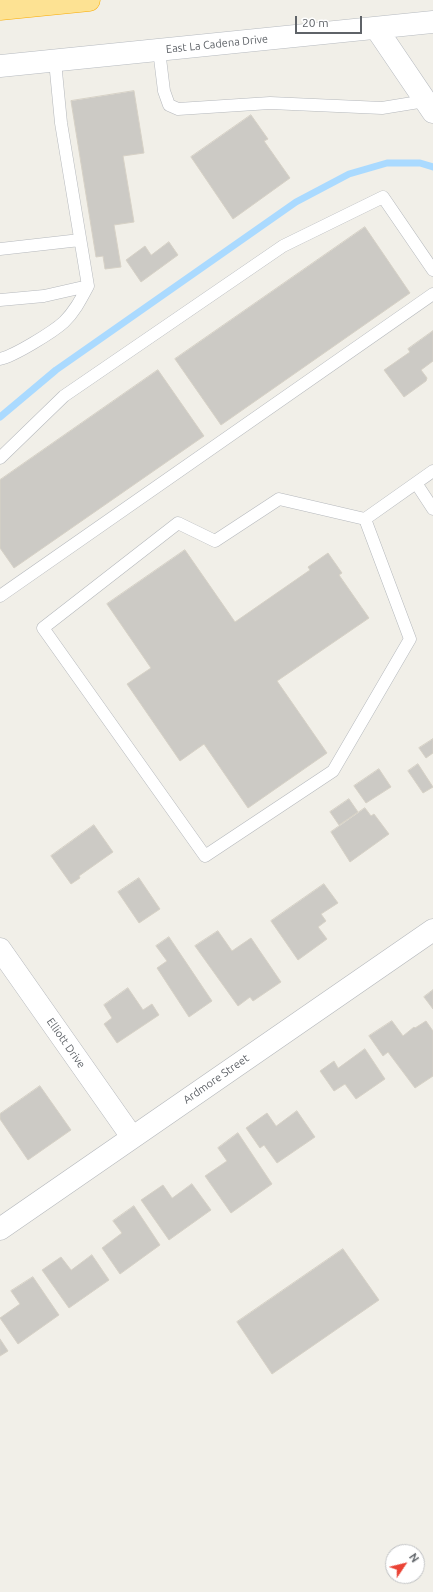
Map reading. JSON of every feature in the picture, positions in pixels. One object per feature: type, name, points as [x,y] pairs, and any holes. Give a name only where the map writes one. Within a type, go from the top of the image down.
[{"type":"highway","points":[[0,8],[89,0]]},
{"type":"street","name":"East La Cadena Drive","points":[[0,66],[433,22]]},
{"type":"street","points":[[376,28],[429,106]]},
{"type":"street","name":"Ardmore Street","points":[[0,1229],[433,930]]},
{"type":"street","name":"Elliott Drive","points":[[0,949],[132,1137]]},
{"type":"lane","points":[[159,50],[164,91],[169,106],[178,109],[270,103],[382,108],[429,106]]},
{"type":"lane","points":[[0,359],[26,346],[63,322],[80,303],[88,286],[61,123],[55,61]]},
{"type":"lane","points":[[0,458],[64,396],[283,246],[383,197],[431,262]]},
{"type":"lane","points":[[0,249],[80,240]]},
{"type":"lane","points":[[0,300],[44,296],[88,286]]},
{"type":"lane","points":[[0,596],[433,294]]},
{"type":"lane","points":[[365,519],[410,639],[333,771],[205,856],[43,628],[178,523],[215,541],[279,499],[365,519],[433,470]]},
{"type":"lane","points":[[416,483],[433,508]]},
{"type":"building","points":[[134,91],[144,153],[123,156],[134,222],[114,225],[121,267],[105,269],[103,256],[96,257],[71,101]]},
{"type":"building","points":[[251,115],[268,139],[264,141],[290,178],[233,219],[191,157]]},
{"type":"building","points":[[365,227],[410,293],[221,425],[175,359]]},
{"type":"building","points":[[169,242],[178,255],[141,282],[126,260],[145,246],[151,255]]},
{"type":"building","points":[[433,331],[433,361],[421,370],[427,378],[426,381],[404,397],[384,370],[410,352],[408,349]]},
{"type":"building","points":[[158,370],[204,436],[14,568],[0,548],[0,480]]},
{"type":"building","points":[[185,550],[235,622],[310,570],[308,567],[328,553],[342,573],[339,575],[369,618],[277,681],[327,753],[248,808],[204,744],[180,761],[127,684],[151,668],[107,604]]},
{"type":"building","points":[[433,739],[433,753],[426,758],[419,748]]},
{"type":"building","points":[[418,764],[433,787],[423,793],[408,771]]},
{"type":"building","points":[[379,769],[391,787],[366,803],[354,786]]},
{"type":"building","points":[[349,799],[358,812],[339,825],[330,812]]},
{"type":"building","points":[[365,808],[371,816],[374,814],[389,834],[350,862],[331,832]]},
{"type":"building","points":[[94,825],[113,852],[79,876],[80,878],[71,884],[51,856]]},
{"type":"building","points":[[139,878],[160,909],[139,923],[118,892]]},
{"type":"building","points":[[324,884],[338,903],[321,914],[326,921],[318,927],[327,939],[298,960],[271,921]]},
{"type":"building","points":[[218,931],[232,951],[251,938],[281,982],[253,1001],[250,997],[238,1006],[195,946]]},
{"type":"building","points":[[169,937],[212,1001],[189,1017],[157,968],[167,961],[156,946]]},
{"type":"building","points":[[128,988],[143,1010],[152,1004],[159,1015],[117,1043],[104,1024],[112,1018],[104,1005]]},
{"type":"building","points":[[433,990],[433,1009],[424,997]]},
{"type":"building","points":[[392,1021],[403,1036],[414,1027],[415,1028],[426,1021],[433,1031],[433,1076],[415,1088],[388,1052],[383,1056],[369,1036]]},
{"type":"building","points":[[365,1049],[385,1079],[356,1099],[345,1084],[334,1091],[320,1071],[334,1061],[338,1068]]},
{"type":"building","points":[[40,1086],[71,1130],[28,1160],[0,1119],[0,1114]]},
{"type":"building","points":[[297,1111],[315,1137],[277,1163],[264,1145],[260,1148],[246,1128],[267,1113],[276,1126]]},
{"type":"building","points":[[238,1133],[272,1184],[231,1213],[205,1176],[227,1161],[218,1148]]},
{"type":"building","points":[[192,1184],[211,1210],[169,1240],[141,1200],[163,1185],[172,1198]]},
{"type":"building","points":[[134,1206],[160,1245],[120,1274],[102,1248],[122,1233],[113,1221]]},
{"type":"building","points":[[343,1249],[379,1300],[272,1374],[237,1322]]},
{"type":"building","points":[[92,1255],[109,1280],[69,1308],[42,1270],[61,1257],[71,1270]]},
{"type":"building","points":[[33,1277],[59,1315],[18,1344],[0,1318],[20,1304],[11,1291]]},
{"type":"building","points":[[0,1339],[8,1351],[0,1356]]},
{"type":"waterway","points":[[0,417],[56,370],[296,202],[349,174],[387,163],[420,163],[433,167]]}]
